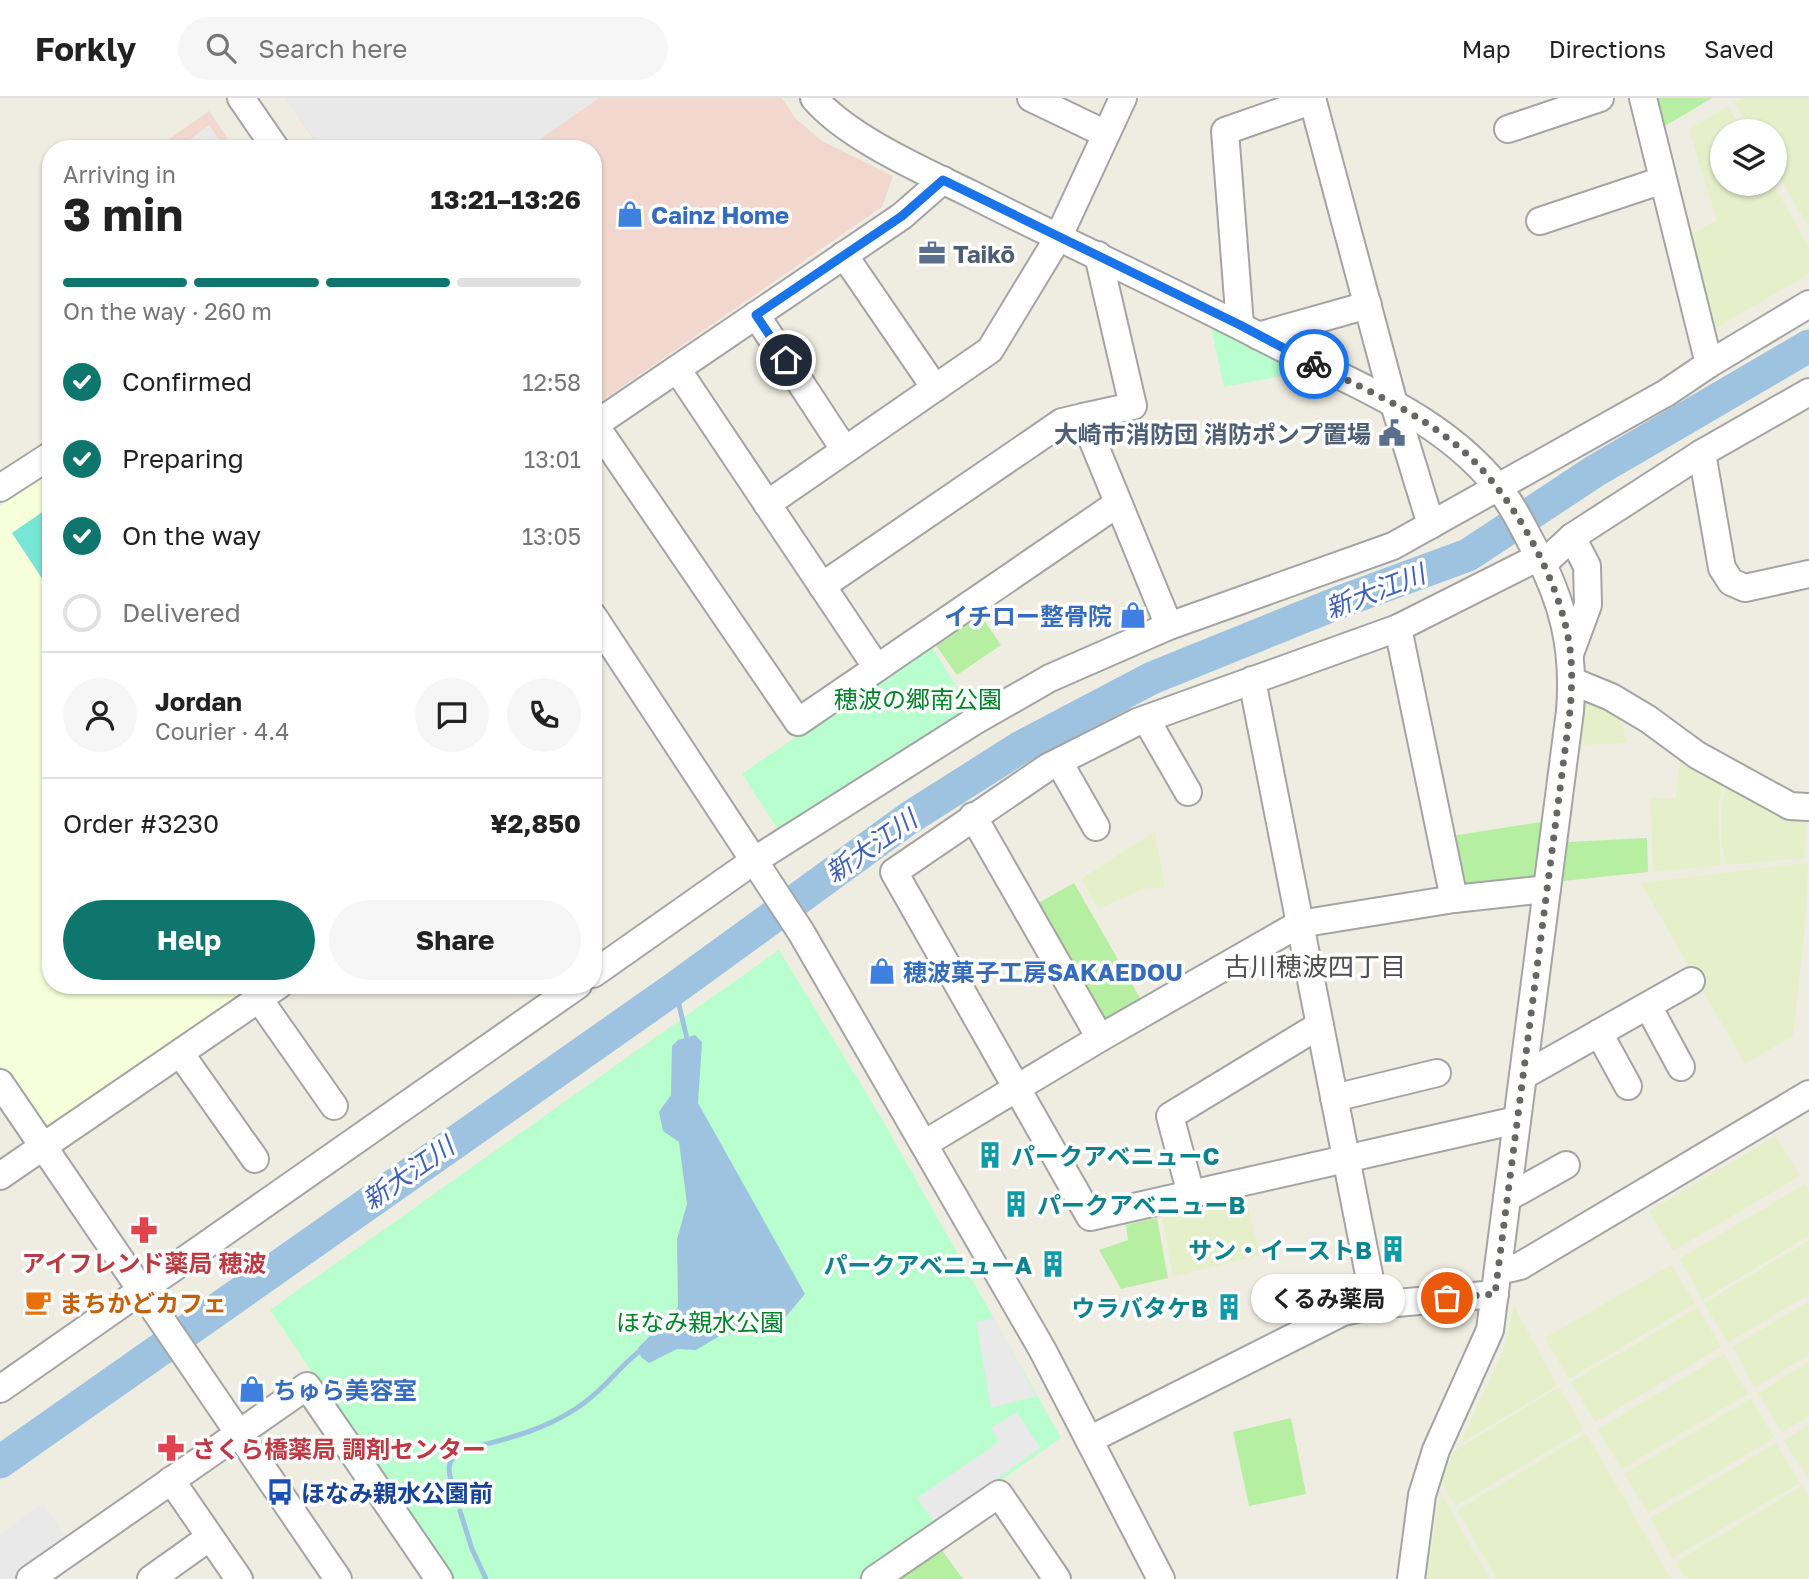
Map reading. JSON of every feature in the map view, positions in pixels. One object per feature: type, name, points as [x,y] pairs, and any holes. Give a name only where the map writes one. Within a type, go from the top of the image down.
[{"type":"street","points":[[241,98],[270,140]]},
{"type":"street","points":[[814,98],[848,129],[943,180],[1249,330],[1394,404],[1431,427],[1462,450],[1503,494],[1538,555],[1559,602],[1569,638],[1572,681],[1490,1330],[1436,1450],[1422,1495],[1411,1579]]},
{"type":"street","points":[[1031,98],[1106,134]]},
{"type":"street","points":[[767,504],[990,350],[1058,238],[1123,98]]},
{"type":"street","points":[[1508,129],[1600,98]]},
{"type":"street","points":[[1643,98],[1709,364]]},
{"type":"street","points":[[1249,330],[1226,131],[1311,100],[1394,404],[1431,525]]},
{"type":"street","points":[[602,420],[902,216],[943,180]]},
{"type":"street","points":[[1540,221],[1663,180]]},
{"type":"street","points":[[844,255],[935,388]]},
{"type":"street","points":[[822,586],[1062,422],[1133,406],[1098,255]]},
{"type":"street","points":[[602,968],[755,860],[973,722],[1050,678],[1169,626],[1393,545],[1431,525],[1503,494],[1809,304]]},
{"type":"street","points":[[1249,330],[1368,305]]},
{"type":"street","points":[[756,315],[844,449]]},
{"type":"street","points":[[677,369],[877,668]]},
{"type":"street","points":[[1517,1120],[1090,1217],[894,872],[973,816],[1059,762],[1146,719],[1398,628],[1572,537],[1702,453],[1809,392]]},
{"type":"street","points":[[1083,417],[1169,626]]},
{"type":"street","points":[[602,437],[798,722],[1117,504]]},
{"type":"street","points":[[1702,453],[1721,568],[1731,582],[1745,587],[1809,574]]},
{"type":"street","points":[[5,475],[42,458]]},
{"type":"street","points":[[1570,654],[1588,605],[1587,566],[1572,537]]},
{"type":"street","points":[[1398,628],[1454,899]]},
{"type":"street","points":[[602,630],[801,932],[1042,1349],[1161,1579]]},
{"type":"street","points":[[1252,680],[1376,1305]]},
{"type":"street","points":[[1572,681],[1611,697],[1648,719],[1696,755],[1790,806],[1809,807]]},
{"type":"street","points":[[1146,719],[1188,793]]},
{"type":"street","points":[[1059,762],[1096,828]]},
{"type":"street","points":[[973,816],[1100,1038]]},
{"type":"street","points":[[924,1144],[1100,1038],[1299,924],[1454,899],[1546,889]]},
{"type":"street","points":[[1523,1076],[1691,981]]},
{"type":"street","points":[[0,1176],[266,994]]},
{"type":"street","points":[[270,994],[334,1106]]},
{"type":"street","points":[[0,1389],[565,994]]},
{"type":"street","points":[[1648,1006],[1681,1067]]},
{"type":"street","points":[[1191,1194],[1170,1116],[1320,1025]]},
{"type":"street","points":[[1599,1033],[1628,1086]]},
{"type":"street","points":[[180,1053],[254,1159]]},
{"type":"street","points":[[1334,1098],[1437,1073]]},
{"type":"street","points":[[0,1083],[338,1579]]},
{"type":"street","points":[[1089,1440],[1343,1312],[1496,1282],[1809,1094]]},
{"type":"street","points":[[1507,1198],[1566,1166]]},
{"type":"street","points":[[30,1579],[307,1386],[439,1579]]},
{"type":"street","points":[[171,1480],[239,1579]]},
{"type":"street","points":[[875,1579],[999,1494],[1057,1579]]},
{"type":"street","points":[[151,1579],[210,1537]]},
{"type":"shaded area","points":[[286,98],[782,98],[795,118],[822,141],[893,176],[882,207],[602,401],[602,140],[314,140]]},
{"type":"shaded area","points":[[286,98],[599,98],[539,140],[315,140]]},
{"type":"shaded area","points":[[1742,98],[1809,98],[1809,228],[1787,190],[1787,119],[1745,119],[1734,102]]},
{"type":"shaded area","points":[[1728,106],[1736,119],[1710,119],[1710,196],[1780,196],[1809,247],[1809,274],[1712,330],[1686,237],[1717,220],[1689,130]]},
{"type":"shaded area","points":[[209,111],[229,140],[168,140]]},
{"type":"shaded area","points":[[209,125],[220,140],[189,140]]},
{"type":"shaded area","points":[[42,478],[42,994],[244,994],[51,1125],[38,1122],[0,1065],[0,506]]},
{"type":"shaded area","points":[[42,512],[42,578],[12,533]]},
{"type":"shaded area","points":[[1586,697],[1620,717],[1627,743],[1581,745]]},
{"type":"shaded area","points":[[1680,758],[1723,782],[1718,808],[1721,865],[1653,872],[1650,798],[1676,798]]},
{"type":"shaded area","points":[[1726,783],[1764,807],[1806,821],[1805,858],[1725,865],[1721,838]]},
{"type":"shaded area","points":[[1155,831],[1165,887],[1144,889],[1098,909],[1081,879]]},
{"type":"shaded area","points":[[1808,863],[1806,917],[1793,1036],[1745,1064],[1641,883]]},
{"type":"shaded area","points":[[695,1035],[702,1042],[698,1103],[805,1294],[783,1320],[771,1324],[765,1319],[718,1337],[696,1350],[677,1349],[649,1363],[641,1357],[638,1348],[678,1307],[677,1239],[687,1204],[679,1142],[663,1131],[659,1112],[671,1095],[672,1046],[678,1040]]},
{"type":"shaded area","points":[[1776,1136],[1800,1176],[1673,1251],[1649,1211]]},
{"type":"shaded area","points":[[1805,1184],[1809,1190],[1809,1236],[1703,1300],[1679,1259]]},
{"type":"shaded area","points":[[1245,1193],[1260,1255],[1173,1277],[1162,1216]]},
{"type":"shaded area","points":[[1809,1240],[1809,1294],[1728,1343],[1704,1303]]},
{"type":"shaded area","points":[[1671,1265],[1695,1303],[1569,1379],[1545,1338]]},
{"type":"shaded area","points":[[1809,1301],[1809,1355],[1755,1387],[1732,1347]]},
{"type":"shaded area","points":[[1514,1306],[1557,1386],[1460,1444],[1504,1348]]},
{"type":"shaded area","points":[[1698,1307],[1721,1347],[1595,1422],[1571,1382]]},
{"type":"shaded area","points":[[994,1318],[1036,1396],[991,1408],[976,1322]]},
{"type":"shaded area","points":[[1724,1354],[1748,1394],[1622,1469],[1598,1429]]},
{"type":"shaded area","points":[[1809,1362],[1809,1416],[1782,1433],[1758,1393]]},
{"type":"shaded area","points":[[1559,1387],[1584,1430],[1455,1506],[1442,1482],[1454,1451]]},
{"type":"shaded area","points":[[1751,1398],[1774,1438],[1648,1513],[1624,1474]]},
{"type":"shaded area","points":[[1017,1412],[1040,1448],[935,1523],[917,1498],[999,1442],[991,1428]]},
{"type":"shaded area","points":[[1809,1425],[1809,1478],[1808,1479],[1784,1440]]},
{"type":"shaded area","points":[[1586,1433],[1671,1579],[1497,1579],[1457,1510]]},
{"type":"shaded area","points":[[1776,1443],[1800,1483],[1673,1558],[1650,1518]]},
{"type":"shaded area","points":[[1802,1486],[1809,1498],[1809,1579],[1685,1579],[1675,1562]]},
{"type":"shaded area","points":[[1440,1492],[1490,1579],[1427,1579]]},
{"type":"shaded area","points":[[43,1504],[71,1543],[19,1579],[0,1579],[0,1534]]},
{"type":"green space","points":[[1653,98],[1712,98],[1660,129]]},
{"type":"green space","points":[[1209,318],[1340,387],[1309,393],[1281,376],[1224,387]]},
{"type":"green space","points":[[979,613],[1001,645],[957,675],[935,644]]},
{"type":"green space","name":"穂波の郷南公園","points":[[930,644],[971,709],[777,828],[742,774]]},
{"type":"green space","points":[[1547,821],[1536,878],[1467,887],[1461,880],[1452,836]]},
{"type":"green space","points":[[1647,838],[1648,872],[1563,881],[1567,842]]},
{"type":"green space","points":[[1074,883],[1143,1003],[1103,1026],[1033,906]]},
{"type":"green space","name":"ほなみ親水公園","points":[[779,950],[882,1119],[1061,1438],[860,1579],[451,1579],[270,1310]]},
{"type":"green space","points":[[1157,1218],[1168,1278],[1121,1289],[1099,1250],[1128,1240],[1126,1225]]},
{"type":"green space","points":[[1291,1418],[1306,1494],[1249,1506],[1233,1432]]},
{"type":"green space","points":[[938,1545],[963,1579],[891,1579]]},
{"type":"waterway","name":"新大江川","points":[[0,1462],[675,988],[909,818],[1021,747],[1152,678],[1340,602],[1468,555],[1595,471],[1809,346]]},
{"type":"waterway","points":[[675,988],[688,1043]]},
{"type":"waterway","points":[[455,1496],[449,1470],[451,1460],[462,1450],[533,1430],[566,1415],[596,1393],[644,1348]]},
{"type":"waterway","points":[[460,1511],[472,1549],[486,1579]]},
{"type":"way so far","points":[[1314,364],[1394,404],[1431,427],[1462,450],[1489,477],[1507,499],[1544,564],[1569,638],[1572,681],[1570,711],[1495,1294],[1447,1298]]},
{"type":"place","name":"Cainz Home","points":[[630,214]]},
{"type":"place","name":"Taikō","points":[[932,253]]},
{"type":"place","name":"大崎市消防団 消防ポンプ置場","points":[[1392,433]]},
{"type":"place","name":"イチロー整骨院","points":[[1133,615]]},
{"type":"place","name":"穂波菓子工房SAKAEDOU","points":[[882,971]]},
{"type":"place","name":"パークアベニューC","points":[[990,1155]]},
{"type":"place","name":"パークアベニューB","points":[[1016,1204]]},
{"type":"place","name":"アイフレンド薬局 穂波","points":[[144,1230]]},
{"type":"place","name":"サン・イーストB","points":[[1393,1249]]},
{"type":"place","name":"パークアベニューA","points":[[1053,1264]]},
{"type":"place","name":"くるみ薬局","points":[[1447,1298]]},
{"type":"place","name":"まちかどカフェ","points":[[38,1302]]},
{"type":"place","name":"ウラバタケB","points":[[1229,1307]]},
{"type":"place","name":"ちゅら美容室","points":[[252,1389]]},
{"type":"place","name":"さくら橋薬局 調剤センター","points":[[171,1448]]},
{"type":"place","name":"ほなみ親水公園前","points":[[280,1492]]},
{"type":"district","name":"古川穂波四丁目","points":[[1315,966]]},
{"type":"route","points":[[786,360],[756,315],[902,216],[943,180],[1314,364]]}]
